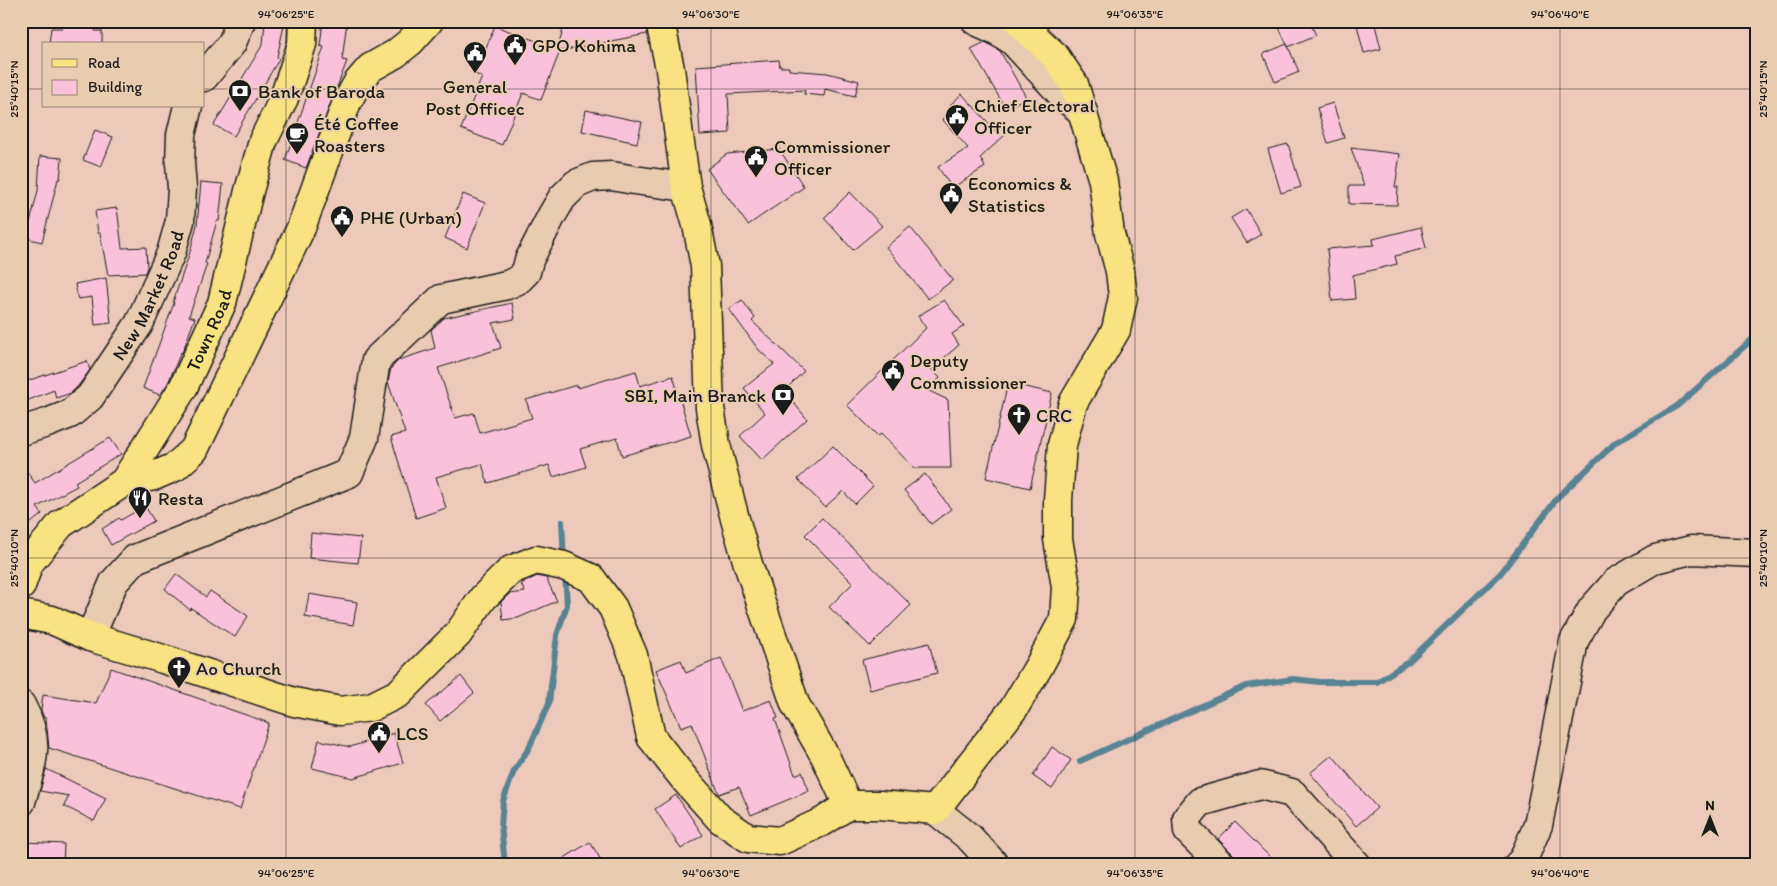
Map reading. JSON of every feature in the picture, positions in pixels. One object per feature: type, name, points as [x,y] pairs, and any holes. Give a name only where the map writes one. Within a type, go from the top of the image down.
[{"type":"main road","name":"Town Road","points":[[21,586],[29,563],[60,524],[124,482],[183,388],[222,303],[263,140],[284,98],[302,44],[303,21]]},
{"type":"main road","points":[[124,482],[154,476],[168,470],[194,450],[301,228],[347,102],[358,82],[370,68],[400,50],[430,21]]},
{"type":"main road","points":[[660,21],[670,69],[686,187],[697,225],[705,266],[710,408],[716,445],[735,519],[762,609],[795,704],[825,756],[848,805]]},
{"type":"main road","points":[[21,614],[52,620],[90,637],[294,702],[340,711],[371,707],[399,693],[458,634],[483,598],[511,570],[536,560],[564,566],[591,578],[613,608],[633,655],[652,737],[686,781],[720,819],[748,838],[780,841],[824,821],[848,805],[880,805],[935,810],[1014,708],[1064,620],[1066,587],[1058,540],[1058,500],[1062,445],[1073,404],[1116,330],[1123,298],[1120,271],[1110,234],[1103,181],[1074,84],[1055,56],[1018,21]]},
{"type":"street","points":[[205,76],[232,43],[241,21]]},
{"type":"street","points":[[976,21],[996,30],[1013,41],[1065,98],[1083,112]]},
{"type":"street","name":"New Market Road","points":[[21,431],[70,414],[90,397],[139,324],[171,253],[180,221],[182,188],[180,164],[181,135],[188,108]]},
{"type":"street","points":[[90,637],[114,582],[135,559],[349,473],[364,438],[376,360],[441,300],[507,285],[518,280],[526,272],[529,260],[562,198],[576,184],[593,177],[612,176],[686,187]]},
{"type":"street","points":[[1518,865],[1538,825],[1574,641],[1592,609],[1616,582],[1655,559],[1691,550],[1756,553]]},
{"type":"street","points":[[21,705],[32,729],[34,742],[34,758],[21,802]]},
{"type":"street","points":[[1222,865],[1188,831],[1187,818],[1200,802],[1260,786],[1292,793],[1357,865]]},
{"type":"street","points":[[935,810],[970,838],[995,865]]},
{"type":"building","points":[[63,21],[96,21],[95,31],[102,31],[102,42],[49,42],[51,28],[63,28]]},
{"type":"building","points":[[265,21],[285,21],[277,57],[279,59],[234,136],[214,125],[263,44]]},
{"type":"building","points":[[323,21],[347,21],[342,60],[347,61],[306,168],[285,160],[324,47],[320,46]]},
{"type":"building","points":[[565,21],[645,21],[647,34],[560,51],[541,100],[523,93],[502,145],[461,129],[482,77],[475,74],[495,26],[558,49]]},
{"type":"building","points":[[1276,21],[1309,21],[1316,35],[1288,47]]},
{"type":"building","points":[[1356,21],[1374,21],[1381,49],[1364,53]]},
{"type":"building","points":[[985,42],[1000,51],[1026,97],[1006,109],[971,49]]},
{"type":"building","points":[[1287,44],[1299,72],[1275,82],[1263,54]]},
{"type":"building","points":[[779,60],[780,67],[789,67],[789,70],[827,73],[859,81],[855,96],[825,89],[824,96],[804,94],[805,90],[728,94],[730,133],[700,135],[696,66]]},
{"type":"building","points":[[962,94],[996,131],[1001,128],[1006,134],[980,158],[985,167],[952,188],[938,167],[968,148],[942,119],[953,109],[950,105]]},
{"type":"building","points":[[1333,103],[1344,138],[1328,143],[1317,108]]},
{"type":"building","points":[[586,110],[642,122],[637,143],[582,131]]},
{"type":"building","points":[[95,130],[113,137],[101,167],[83,160]]},
{"type":"building","points":[[1288,144],[1301,187],[1281,193],[1268,149]]},
{"type":"building","points":[[1351,148],[1400,154],[1395,187],[1398,187],[1397,205],[1349,204],[1349,186],[1364,186]]},
{"type":"building","name":"Commissioner Officer","points":[[779,149],[804,187],[748,225],[707,169],[727,154]]},
{"type":"building","points":[[40,156],[62,158],[60,179],[58,179],[42,242],[26,238],[38,191]]},
{"type":"building","points":[[201,182],[223,184],[219,221],[217,221],[205,263],[207,264],[189,316],[195,318],[182,353],[168,383],[160,395],[143,388],[174,303],[190,252],[197,225]]},
{"type":"building","points":[[850,192],[882,226],[853,250],[824,218]]},
{"type":"building","points":[[463,194],[485,203],[467,248],[445,238]]},
{"type":"building","points":[[117,208],[122,248],[146,247],[147,267],[145,273],[108,275],[95,211]]},
{"type":"building","points":[[1246,209],[1261,234],[1247,243],[1231,218]]},
{"type":"building","points":[[910,227],[953,280],[928,299],[886,247]]},
{"type":"building","points":[[1421,227],[1426,248],[1395,256],[1397,264],[1353,275],[1355,299],[1332,301],[1327,249],[1374,245],[1373,239]]},
{"type":"building","points":[[106,278],[111,323],[95,325],[92,297],[78,299],[75,284]]},
{"type":"building","name":"SBI, Main Branck","points":[[742,300],[755,318],[752,321],[804,371],[784,391],[807,419],[762,460],[740,436],[765,413],[744,388],[774,364],[758,349],[729,309]]},
{"type":"building","points":[[944,300],[964,326],[952,334],[959,345],[931,369],[940,378],[927,390],[948,400],[951,468],[914,468],[881,434],[878,436],[847,405],[926,328],[918,316]]},
{"type":"building","points":[[512,303],[515,319],[493,323],[501,348],[438,368],[455,418],[474,413],[480,433],[532,418],[526,400],[577,385],[578,388],[636,371],[640,386],[673,376],[691,436],[622,456],[617,438],[580,449],[586,467],[553,477],[549,465],[488,483],[482,464],[436,477],[446,508],[416,518],[391,437],[405,433],[388,382],[391,368],[399,360],[435,348],[431,330],[444,318]]},
{"type":"building","points":[[87,361],[90,370],[71,393],[56,398],[54,390],[21,403],[21,383]]},
{"type":"building","name":"CRC","points":[[1008,383],[1052,393],[1030,488],[986,478]]},
{"type":"building","points":[[110,438],[121,454],[75,482],[77,486],[37,507],[42,514],[21,531],[21,463],[35,483]]},
{"type":"building","points":[[833,446],[873,486],[855,504],[843,491],[825,507],[798,479]]},
{"type":"building","points":[[925,474],[951,509],[931,524],[904,490]]},
{"type":"building","points":[[145,506],[154,521],[111,545],[102,529],[119,518],[121,520]]},
{"type":"building","points":[[822,518],[911,605],[870,646],[829,607],[853,583],[805,535]]},
{"type":"building","points":[[311,533],[361,538],[358,563],[309,558]]},
{"type":"building","points":[[176,574],[206,597],[210,591],[248,616],[235,637],[191,608],[190,610],[165,589]]},
{"type":"building","points":[[537,576],[546,578],[557,601],[518,618],[503,620],[501,602],[509,594],[525,592],[521,584]]},
{"type":"building","points":[[309,594],[357,602],[353,625],[305,617]]},
{"type":"building","points":[[929,643],[937,673],[870,690],[862,660]]},
{"type":"building","points":[[721,658],[742,711],[771,700],[778,718],[775,719],[795,775],[802,772],[809,791],[751,815],[739,787],[719,794],[692,723],[681,727],[656,670],[681,660],[686,673]]},
{"type":"building","points":[[111,668],[269,723],[240,809],[49,748],[46,718],[44,718],[41,710],[43,695],[96,703]]},
{"type":"building","points":[[461,676],[474,693],[440,721],[426,705]]},
{"type":"building","points":[[394,733],[403,763],[353,778],[312,768],[319,740],[350,747]]},
{"type":"building","points":[[1052,747],[1071,760],[1052,789],[1033,776]]},
{"type":"building","points":[[1332,755],[1377,808],[1356,826],[1310,773]]},
{"type":"building","points":[[46,769],[106,798],[94,821],[64,806],[69,796],[40,791]]},
{"type":"building","points":[[676,795],[703,835],[681,849],[655,809]]},
{"type":"building","points":[[1235,822],[1278,865],[1241,865],[1237,861],[1233,854],[1218,839]]},
{"type":"building","points":[[25,842],[64,844],[63,865],[26,865]]},
{"type":"building","points":[[590,842],[604,865],[553,865]]},
{"type":"waterway","points":[[1080,761],[1246,686],[1293,679],[1320,682],[1377,682],[1408,662],[1501,573],[1558,497],[1616,442],[1677,406],[1756,336]]},
{"type":"waterway","points":[[562,522],[564,561]]},
{"type":"waterway","points":[[505,865],[501,826],[503,801],[514,771],[529,748],[549,703],[557,635],[567,605],[565,573]]},
{"type":"place","name":"GPO Kohima","points":[[515,66]]},
{"type":"place","name":"General Post Officec","points":[[475,74]]},
{"type":"place","name":"Bank of Baroda","points":[[240,112]]},
{"type":"place","name":"Chief Electoral Officer","points":[[957,137]]},
{"type":"place","name":"Été Coffee Roasters","points":[[297,155]]},
{"type":"place","name":"Commissioner Officer","points":[[756,178]]},
{"type":"place","name":"Economics & Statistics","points":[[951,215]]},
{"type":"place","name":"PHE (Urban)","points":[[342,238]]},
{"type":"place","name":"Deputy Commissioner","points":[[893,392]]},
{"type":"place","name":"SBI, Main Branck","points":[[783,416]]},
{"type":"place","name":"CRC","points":[[1019,436]]},
{"type":"place","name":"Resta","points":[[140,519]]},
{"type":"place","name":"Ao Church","points":[[179,689]]},
{"type":"place","name":"LCS","points":[[379,754]]}]
